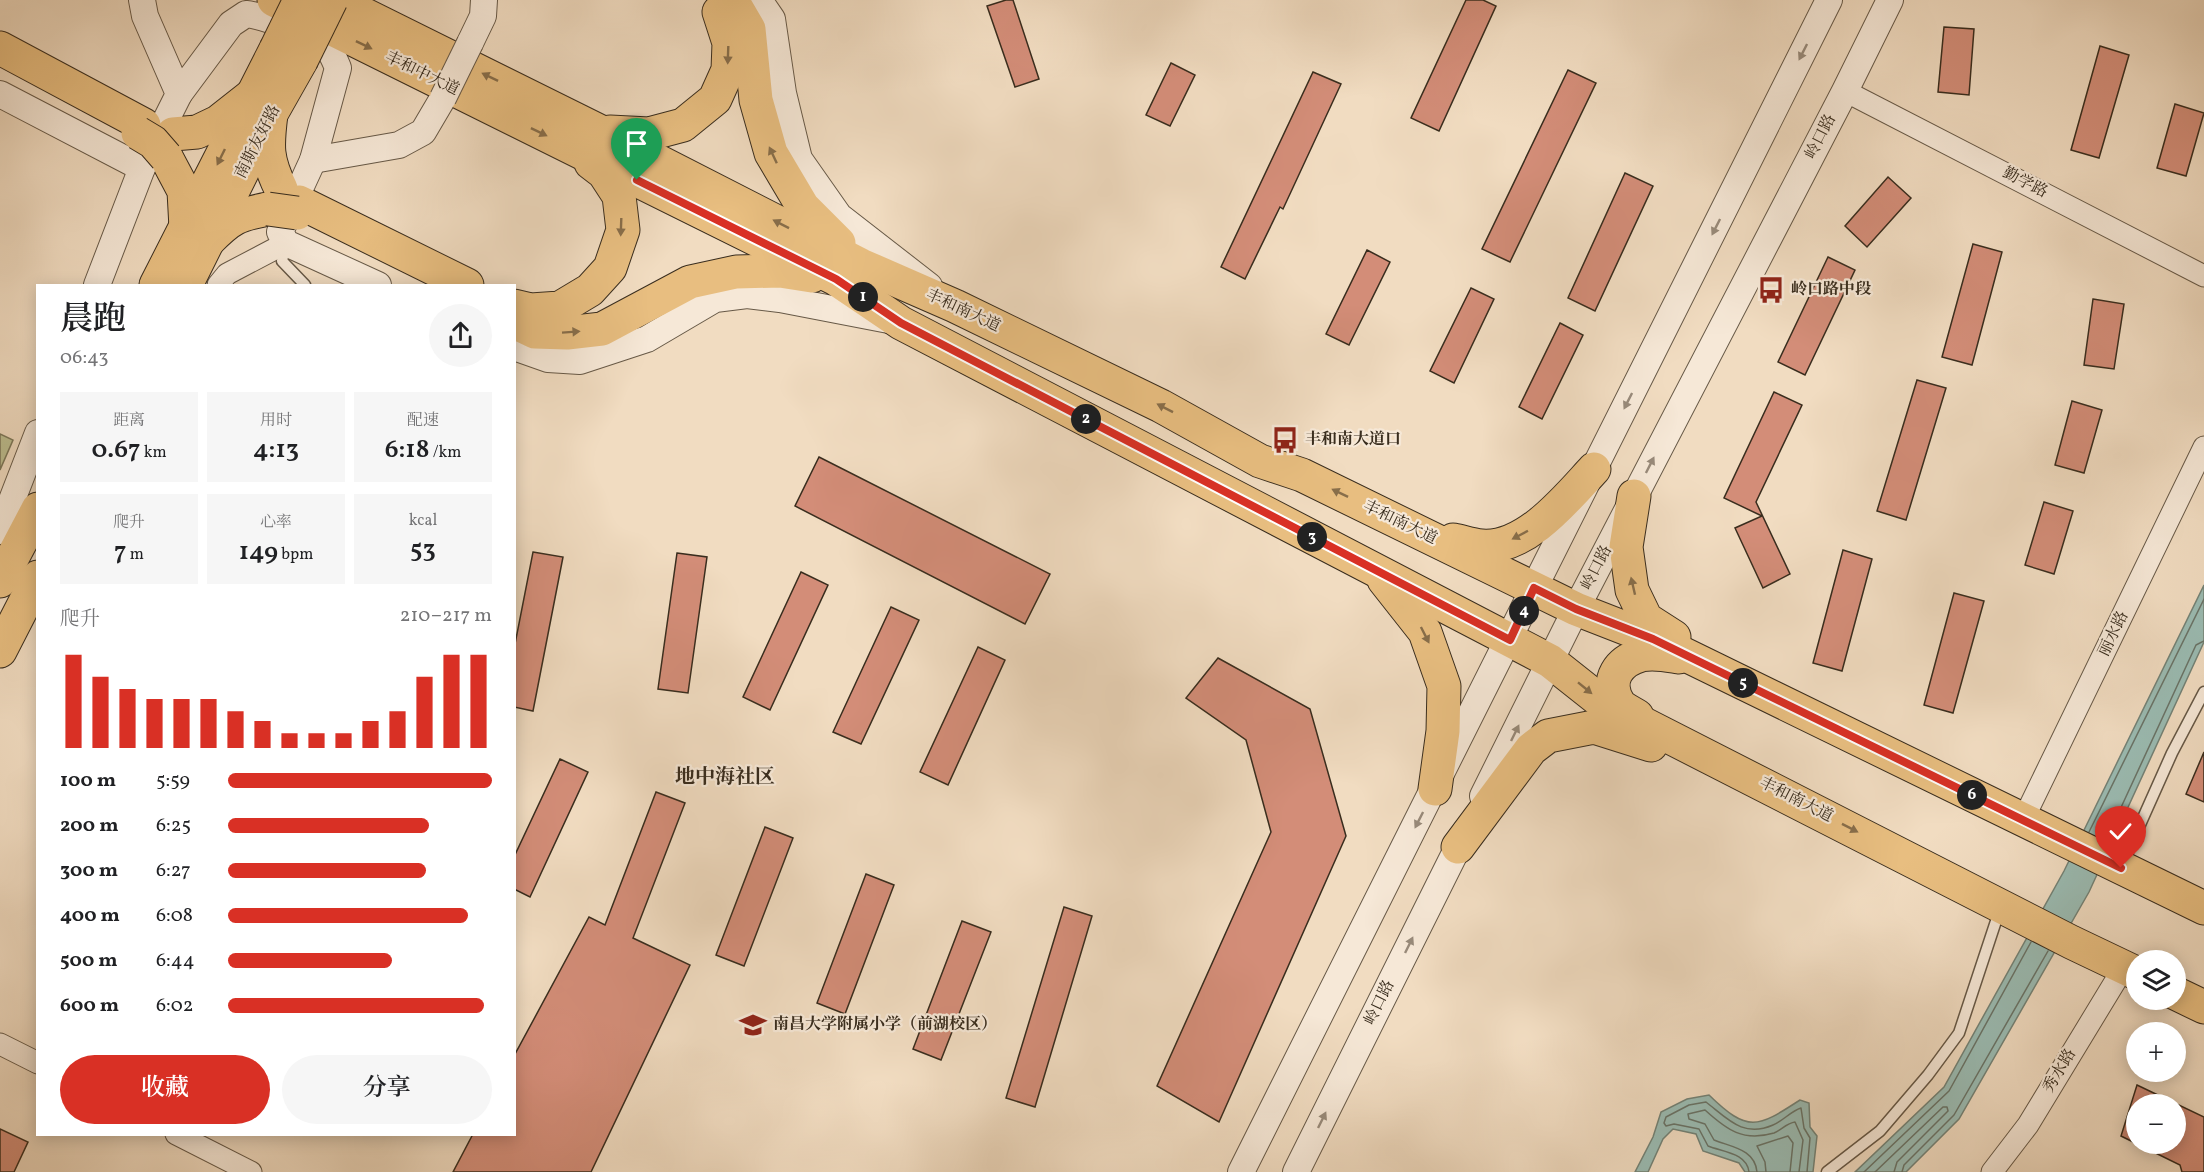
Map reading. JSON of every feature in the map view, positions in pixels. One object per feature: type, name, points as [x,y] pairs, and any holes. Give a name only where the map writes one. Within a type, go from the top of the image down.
[{"type":"main road","name":"丰和中大道","points":[[274,0],[570,148]]},
{"type":"main road","name":"南斯友好路","points":[[289,55],[300,0]]},
{"type":"main road","name":"丰和中大道","points":[[333,0],[599,131]]},
{"type":"main road","name":"南斯友好路","points":[[186,284],[198,234],[261,105],[289,55],[333,0]]},
{"type":"main road","points":[[599,131],[649,134],[672,128],[683,124],[715,99],[728,70],[729,43],[721,15],[713,0]]},
{"type":"main road","points":[[732,0],[749,29],[756,100],[771,153],[802,207],[849,272]]},
{"type":"main road","points":[[0,48],[153,143],[184,190],[198,234],[242,214],[286,211],[465,284]]},
{"type":"main road","points":[[0,63],[153,143],[197,132],[261,105],[271,168],[286,211],[438,284]]},
{"type":"main road","name":"丰和南大道","points":[[599,131],[849,272],[901,323],[1550,661],[1603,703],[2126,968]]},
{"type":"main road","name":"丰和南大道","points":[[570,148],[849,272],[955,306],[1210,428],[1260,461],[1294,467],[1576,609],[1653,639],[2204,908]]},
{"type":"main road","points":[[516,306],[531,310],[560,308],[590,290],[610,268],[623,230],[619,196],[604,173],[570,148]]},
{"type":"main road","name":"南斯友好路","points":[[157,284],[198,234]]},
{"type":"main road","points":[[516,323],[535,332],[567,333],[602,329],[690,282],[736,272],[849,272]]},
{"type":"main road","points":[[1424,534],[1483,546],[1508,541],[1544,522],[1594,469]]},
{"type":"main road","points":[[1634,496],[1626,547],[1632,590],[1646,619],[1773,698]]},
{"type":"main road","points":[[0,580],[36,514]]},
{"type":"main road","points":[[1378,571],[1425,632],[1444,686],[1443,731],[1435,789]]},
{"type":"main road","points":[[0,651],[36,581]]},
{"type":"main road","points":[[1576,609],[1642,655],[1748,705],[1838,729]]},
{"type":"main road","points":[[1664,734],[1618,704],[1612,684],[1614,675],[1623,663],[1642,655],[1658,653],[1699,661]]},
{"type":"main road","points":[[1458,847],[1531,749],[1548,736],[1594,727],[1743,774]]},
{"type":"main road","points":[[2186,998],[2204,1007]]},
{"type":"street","points":[[142,0],[145,15],[179,94]]},
{"type":"street","points":[[313,160],[399,145],[423,132],[443,98],[483,16],[484,0]]},
{"type":"street","points":[[759,0],[772,19],[783,93],[799,159],[839,216],[955,306]]},
{"type":"street","points":[[1241,1172],[1510,640],[1829,0]]},
{"type":"street","name":"岭口路","points":[[1296,1172],[1576,609],[1890,0]]},
{"type":"street","points":[[97,284],[153,143],[179,94],[231,24],[246,14],[263,15],[322,43],[332,54],[338,68],[313,160],[280,232],[286,211]]},
{"type":"street","name":"勤学路","points":[[1845,91],[2204,276]]},
{"type":"street","points":[[0,94],[153,143]]},
{"type":"street","points":[[219,284],[286,211]]},
{"type":"street","points":[[286,211],[377,284]]},
{"type":"street","points":[[516,348],[548,359],[580,361],[647,339],[715,299],[747,295],[780,299],[901,323]]},
{"type":"street","points":[[0,531],[36,438]]},
{"type":"street","name":"丽水路","points":[[2024,820],[2204,447]]},
{"type":"street","name":"秀水路","points":[[1992,1172],[2028,1125],[2126,976]]},
{"type":"street","points":[[0,1044],[36,1062]]},
{"type":"street","points":[[180,1136],[251,1172]]},
{"type":"lane","points":[[286,211],[282,261],[304,284]]},
{"type":"lane","points":[[2115,865],[2204,692]]},
{"type":"lane","points":[[1827,1172],[1880,1131],[1928,1075],[1959,1033],[2011,910]]},
{"type":"green space","points":[[0,434],[13,440],[0,470]]},
{"type":"water","points":[[2204,585],[2204,642],[2089,892],[1959,1119],[1906,1172],[1855,1172],[1944,1087],[2064,871]]},
{"type":"water","points":[[1709,1095],[1734,1116],[1753,1122],[1763,1121],[1800,1100],[1809,1103],[1810,1127],[1817,1136],[1813,1172],[1745,1172],[1739,1163],[1703,1151],[1696,1134],[1673,1129],[1663,1139],[1648,1172],[1635,1172],[1653,1137],[1661,1112],[1687,1099]]},
{"type":"building","points":[[1013,0],[1039,79],[1015,87],[987,6]]},
{"type":"building","points":[[1466,0],[1483,0],[1496,6],[1439,131],[1411,118]]},
{"type":"building","points":[[1944,27],[1974,29],[1969,95],[1938,92]]},
{"type":"building","points":[[2100,46],[2129,55],[2099,158],[2071,150]]},
{"type":"building","points":[[1171,63],[1195,75],[1170,126],[1146,115]]},
{"type":"building","points":[[1568,70],[1596,83],[1510,262],[1482,249]]},
{"type":"building","points":[[1313,72],[1341,84],[1283,209],[1280,207],[1245,279],[1221,267]]},
{"type":"building","points":[[2175,104],[2204,113],[2186,176],[2157,168]]},
{"type":"building","points":[[1625,173],[1653,186],[1595,311],[1568,298]]},
{"type":"building","points":[[1888,177],[1911,198],[1867,247],[1845,226]]},
{"type":"building","points":[[1973,244],[2002,252],[1972,365],[1942,357]]},
{"type":"building","points":[[1367,250],[1390,262],[1349,345],[1326,334]]},
{"type":"building","points":[[1828,257],[1855,270],[1805,375],[1778,362]]},
{"type":"building","points":[[1471,288],[1494,299],[1454,383],[1430,371]]},
{"type":"building","points":[[2093,299],[2124,304],[2114,369],[2084,365]]},
{"type":"building","points":[[1560,323],[1583,335],[1542,419],[1519,407]]},
{"type":"building","points":[[1917,380],[1946,388],[1906,520],[1877,511]]},
{"type":"building","points":[[1774,392],[1802,405],[1756,502],[1790,574],[1763,588],[1735,528],[1762,516],[1724,498]]},
{"type":"building","points":[[2072,401],[2102,410],[2084,473],[2055,465]]},
{"type":"building","points":[[819,457],[1050,574],[1025,624],[795,506]]},
{"type":"building","points":[[2044,502],[2073,511],[2054,574],[2025,565]]},
{"type":"building","points":[[1843,550],[1872,559],[1842,671],[1813,663]]},
{"type":"building","points":[[533,552],[563,557],[533,711],[516,707],[516,639]]},
{"type":"building","points":[[677,553],[707,557],[688,693],[658,689]]},
{"type":"building","points":[[801,572],[828,585],[770,710],[743,697]]},
{"type":"building","points":[[1954,593],[1984,601],[1953,713],[1924,705]]},
{"type":"building","points":[[891,607],[919,620],[861,744],[833,732]]},
{"type":"building","points":[[978,647],[1005,660],[948,785],[920,772]]},
{"type":"building","points":[[1218,658],[1310,709],[1346,836],[1219,1122],[1157,1086],[1271,832],[1246,740],[1186,698]]},
{"type":"building","points":[[2204,752],[2204,802],[2186,794]]},
{"type":"building","points":[[560,759],[588,772],[530,897],[516,890],[516,853]]},
{"type":"building","points":[[656,792],[685,803],[633,938],[690,965],[591,1172],[453,1172],[472,1136],[516,1136],[516,1052],[589,917],[605,925]]},
{"type":"building","points":[[765,827],[793,838],[744,966],[716,955]]},
{"type":"building","points":[[866,874],[894,885],[845,1014],[817,1003]]},
{"type":"building","points":[[1064,907],[1092,916],[1035,1107],[1006,1098]]},
{"type":"building","points":[[962,921],[991,932],[941,1060],[913,1049]]},
{"type":"building","points":[[2137,1085],[2156,1094],[2134,1094]]},
{"type":"building","points":[[2186,1108],[2204,1117],[2204,1172],[2182,1172],[2180,1165],[2158,1154],[2186,1154]]},
{"type":"building","points":[[2126,1120],[2126,1138],[2121,1136]]},
{"type":"building","points":[[0,1129],[28,1142],[14,1172],[0,1172]]},
{"type":"place","name":"岭口路中段","points":[[1771,290]]},
{"type":"place","name":"丰和南大道口","points":[[1285,440]]},
{"type":"place","name":"南昌大学附属小学（前湖校区）","points":[[753,1025]]},
{"type":"district","name":"地中海社区","points":[[725,778]]},
{"type":"route","points":[[637,180],[836,279],[901,323],[1510,640],[1534,588],[1576,609],[1653,639],[2121,868]]}]
